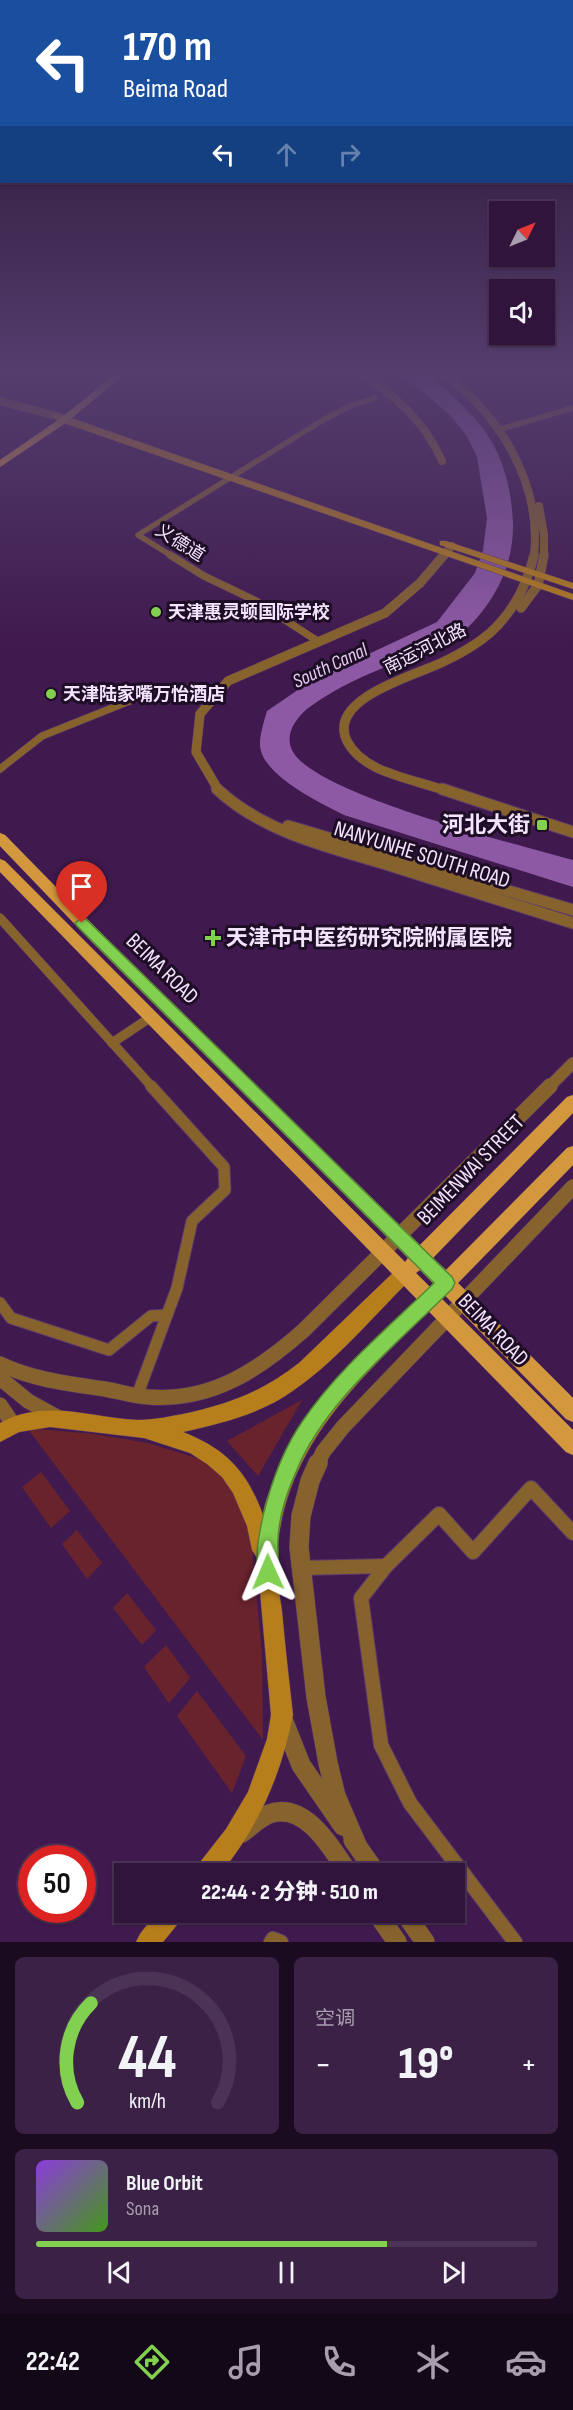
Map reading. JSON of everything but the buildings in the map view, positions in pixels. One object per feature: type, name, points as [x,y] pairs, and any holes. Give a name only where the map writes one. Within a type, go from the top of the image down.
[{"type":"main road","points":[[194,462],[511,570],[573,597]]},
{"type":"main road","points":[[535,579],[573,586]]},
{"type":"main road","name":"BEIMA ROAD","points":[[3,845],[421,1257],[573,1413]]},
{"type":"main road","name":"BEIMA ROAD","points":[[0,864],[573,1445]]},
{"type":"main road","name":"BEIMENWAI STREET","points":[[405,1273],[573,1102]]},
{"type":"main road","points":[[214,1863],[234,1840],[269,1773],[282,1715],[267,1554],[272,1516],[287,1468],[317,1415],[336,1392],[430,1300],[573,1153]]},
{"type":"main road","points":[[138,1429],[207,1417],[247,1405],[268,1395],[303,1371],[405,1273]]},
{"type":"main road","points":[[7,1428],[57,1417],[167,1435],[197,1446],[217,1459],[234,1476],[253,1514],[269,1591]]},
{"type":"main road","points":[[148,1942],[163,1923]]},
{"type":"street","name":"义德道","points":[[255,462],[138,535],[204,576],[256,601],[319,642]]},
{"type":"street","name":"南运河北路","points":[[517,462],[526,484],[532,510],[535,579],[516,615],[489,639],[441,669],[370,701],[354,715],[350,730],[355,745],[363,753],[385,766],[573,827]]},
{"type":"street","name":"NANYUNHE SOUTH ROAD","points":[[449,549],[420,583],[385,613],[228,681],[200,714],[196,752],[214,786],[236,806],[260,821],[306,839],[573,923]]},
{"type":"street","name":"南运河北路","points":[[535,579],[509,614],[483,637],[447,661],[363,699],[349,711],[343,726],[348,743],[354,751],[382,770],[573,832]]},
{"type":"street","points":[[0,769],[12,764],[28,745],[42,736],[156,690],[189,688],[216,695]]},
{"type":"street","name":"NANYUNHE SOUTH ROAD","points":[[260,821],[311,831],[573,909]]},
{"type":"street","points":[[0,918],[224,1167],[225,1190],[192,1221],[177,1288],[137,1396]]},
{"type":"street","points":[[112,1043],[152,1017]]},
{"type":"street","points":[[0,1364],[34,1378],[103,1388],[137,1396],[194,1395],[219,1388],[251,1373],[284,1347],[384,1251],[573,1063]]},
{"type":"street","points":[[357,1845],[336,1796],[316,1697],[300,1568],[303,1504],[310,1481],[323,1452],[357,1410],[573,1187]]},
{"type":"street","points":[[0,1303],[11,1318],[109,1350],[151,1316],[167,1315]]},
{"type":"street","points":[[0,1378],[28,1401],[57,1417]]},
{"type":"street","points":[[0,1405],[7,1428]]},
{"type":"street","points":[[515,1942],[411,1803],[381,1745],[361,1598],[386,1566],[439,1514],[473,1552],[531,1488],[573,1533]]},
{"type":"street","points":[[300,1568],[386,1566]]},
{"type":"street","points":[[282,1715],[291,1749],[302,1771],[369,1863]]},
{"type":"street","points":[[234,1840],[271,1813],[294,1814],[316,1828],[341,1863]]},
{"type":"street","points":[[383,1923],[396,1942]]},
{"type":"street","points":[[412,1923],[425,1942]]},
{"type":"street","points":[[270,1942],[273,1939],[281,1942]]},
{"type":"shaded area","points":[[478,462],[501,462],[510,495],[512,539],[505,570],[483,611],[456,639],[367,675],[344,686],[306,710],[293,726],[290,746],[293,752],[310,768],[340,785],[378,801],[467,831],[573,860],[573,887],[344,815],[293,787],[281,777],[263,755],[260,744],[267,711],[311,681],[437,622],[475,573],[483,550],[487,518]]},
{"type":"shaded area","points":[[302,1400],[258,1476],[227,1441]]},
{"type":"shaded area","points":[[27,1428],[94,1434],[148,1443],[203,1460],[223,1477],[240,1504],[251,1536],[262,1654],[263,1740]]},
{"type":"shaded area","points":[[41,1472],[70,1511],[51,1528],[22,1487]]},
{"type":"shaded area","points":[[77,1530],[102,1563],[87,1579],[62,1544]]},
{"type":"shaded area","points":[[127,1593],[156,1630],[142,1645],[113,1608]]},
{"type":"shaded area","points":[[166,1645],[190,1678],[169,1703],[144,1667]]},
{"type":"shaded area","points":[[197,1691],[246,1756],[232,1793],[177,1716]]},
{"type":"place","name":"天津惠灵顿国际学校","points":[[156,612]]},
{"type":"place","name":"天津陆家嘴万怡酒店","points":[[51,694]]},
{"type":"place","name":"河北大街","points":[[542,825]]},
{"type":"place","name":"天津市中医药研究院附属医院","points":[[213,938]]},
{"type":"route","points":[[82,923],[446,1283],[336,1392],[309,1427],[287,1468],[272,1516],[268,1536],[268,1572]]},
{"type":"water label","name":"South Canal","points":[[330,666]]}]
